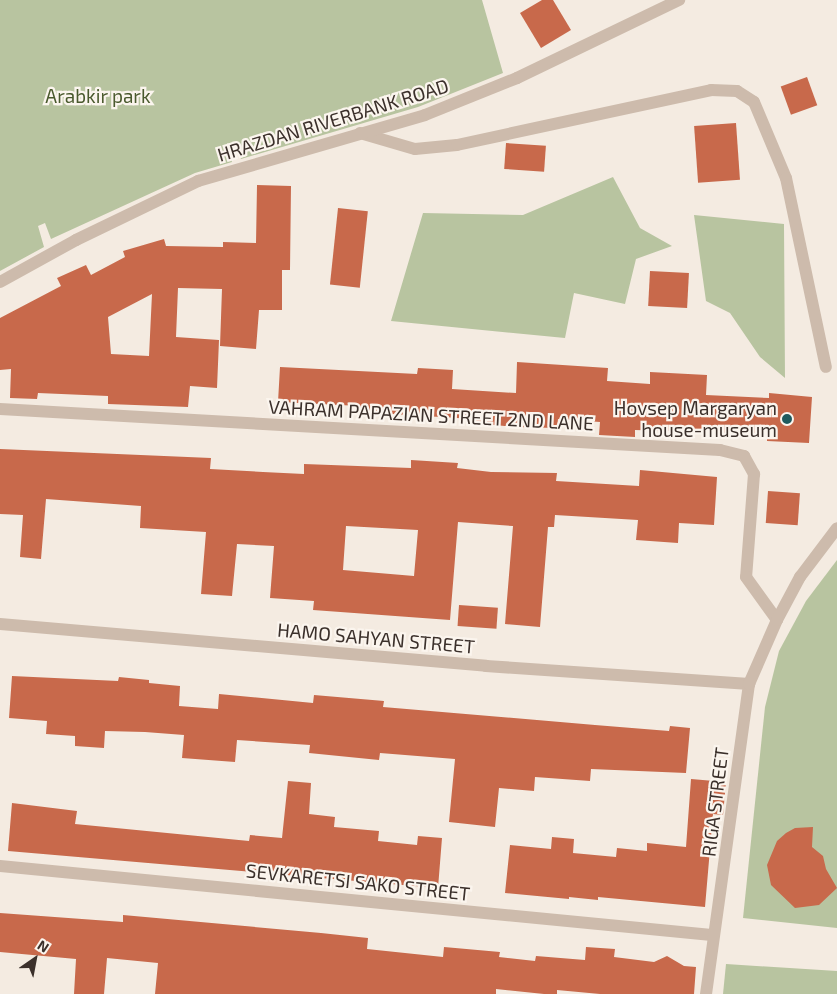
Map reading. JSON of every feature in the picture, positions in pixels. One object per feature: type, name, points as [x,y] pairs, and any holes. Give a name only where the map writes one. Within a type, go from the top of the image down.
[{"type":"street","name":"HRAZDAN RIVERBANK ROAD","points":[[0,282],[76,240],[198,181],[425,114],[517,78],[679,0]]},
{"type":"street","points":[[360,133],[416,149],[457,145],[711,90],[737,91],[754,102],[786,178],[826,367]]},
{"type":"street","name":"VAHRAM PAPAZIAN STREET 2ND LANE","points":[[0,409],[720,450],[744,456],[754,474],[746,577],[777,620]]},
{"type":"street","name":"RIGA STREET","points":[[706,994],[712,935],[720,911],[749,684],[777,620],[800,577],[837,528]]},
{"type":"street","name":"HAMO SAHYAN STREET","points":[[0,624],[486,666],[749,684]]},
{"type":"street","name":"SEVKARETSI SAKO STREET","points":[[0,866],[712,935]]},
{"type":"green space","name":"Arabkir park","points":[[0,0],[482,0],[503,73],[418,107],[241,159],[236,146],[229,149],[232,162],[195,173],[51,239],[45,223],[38,226],[44,247],[0,271]]},
{"type":"green space","points":[[613,177],[640,228],[672,246],[636,259],[625,304],[574,293],[565,338],[391,321],[423,213],[523,215]]},
{"type":"green space","points":[[694,215],[784,224],[785,378],[760,357],[730,313],[706,301]]},
{"type":"green space","points":[[837,560],[837,928],[743,918],[765,707],[779,651],[806,601]]},
{"type":"green space","points":[[726,964],[837,971],[837,994],[723,994]]},
{"type":"building","points":[[542,0],[553,0],[571,30],[541,48],[520,13]]},
{"type":"building","points":[[807,77],[817,105],[791,115],[781,87]]},
{"type":"building","points":[[736,123],[740,180],[698,183],[694,126]]},
{"type":"building","points":[[506,143],[546,146],[544,172],[504,169]]},
{"type":"building","points":[[257,185],[291,186],[290,270],[282,270],[282,310],[259,310],[256,349],[220,346],[222,289],[178,288],[176,337],[219,340],[217,388],[190,386],[188,407],[108,404],[108,396],[38,393],[37,399],[10,398],[11,369],[0,370],[0,318],[61,286],[57,278],[86,265],[91,275],[125,257],[123,251],[164,239],[166,246],[223,247],[223,242],[256,243]],"holes":[[[152,294],[149,356],[111,354],[108,317]]]},
{"type":"building","points":[[338,208],[368,211],[360,288],[330,285]]},
{"type":"building","points":[[650,271],[689,273],[687,308],[648,306]]},
{"type":"building","points":[[517,362],[608,368],[607,381],[650,384],[650,372],[707,375],[706,395],[769,398],[769,393],[812,397],[809,443],[767,441],[767,434],[635,430],[635,437],[599,435],[600,422],[558,419],[557,428],[514,427],[473,423],[473,419],[360,412],[360,406],[278,402],[280,367],[417,374],[418,368],[453,370],[452,389],[516,393]]},
{"type":"building","points":[[0,449],[211,458],[210,469],[304,474],[304,464],[411,468],[411,460],[458,463],[457,468],[491,472],[557,473],[556,481],[639,486],[640,470],[717,477],[714,525],[679,523],[678,543],[636,540],[638,520],[555,515],[554,527],[548,527],[540,627],[505,624],[513,526],[458,522],[450,620],[313,610],[314,601],[270,598],[274,546],[237,544],[232,596],[201,594],[206,532],[140,528],[141,506],[46,499],[41,559],[20,557],[23,515],[0,514]],"holes":[[[346,526],[418,530],[414,576],[343,570]]]},
{"type":"building","points":[[768,491],[800,493],[798,525],[766,523]]},
{"type":"building","points":[[459,605],[498,608],[496,629],[458,626]]},
{"type":"building","points":[[12,676],[118,681],[119,677],[149,680],[149,683],[180,686],[179,706],[218,709],[219,694],[313,703],[314,695],[384,701],[383,707],[669,731],[670,726],[690,728],[686,773],[591,769],[590,781],[535,777],[534,791],[499,788],[495,827],[449,822],[455,759],[380,753],[379,760],[309,753],[310,745],[237,740],[235,762],[182,758],[184,735],[145,732],[105,731],[104,748],[75,746],[75,736],[46,734],[47,721],[9,718]]},
{"type":"building","points":[[691,779],[726,782],[723,815],[713,814],[705,907],[598,897],[598,900],[569,897],[569,899],[505,893],[510,845],[551,849],[552,837],[574,839],[573,853],[616,857],[617,848],[647,851],[647,843],[686,847]]},
{"type":"building","points":[[288,781],[311,783],[309,814],[335,817],[334,827],[379,831],[378,841],[417,845],[418,836],[442,838],[438,888],[8,851],[12,803],[77,811],[75,824],[249,841],[250,835],[282,838]]},
{"type":"building","points":[[813,827],[812,847],[823,856],[826,869],[837,888],[819,905],[795,908],[771,885],[767,865],[777,841],[786,833],[795,828]]},
{"type":"building","points":[[0,913],[123,922],[123,915],[321,933],[368,938],[367,949],[443,957],[444,947],[500,952],[499,957],[535,961],[536,956],[585,960],[586,947],[615,949],[614,957],[654,962],[667,956],[684,966],[696,967],[694,994],[600,994],[557,990],[557,994],[544,994],[496,989],[496,994],[155,994],[158,963],[107,958],[104,994],[74,994],[76,959],[0,952]]},
{"type":"place","name":"Hovsep Margaryan house-museum","points":[[787,419]]}]
